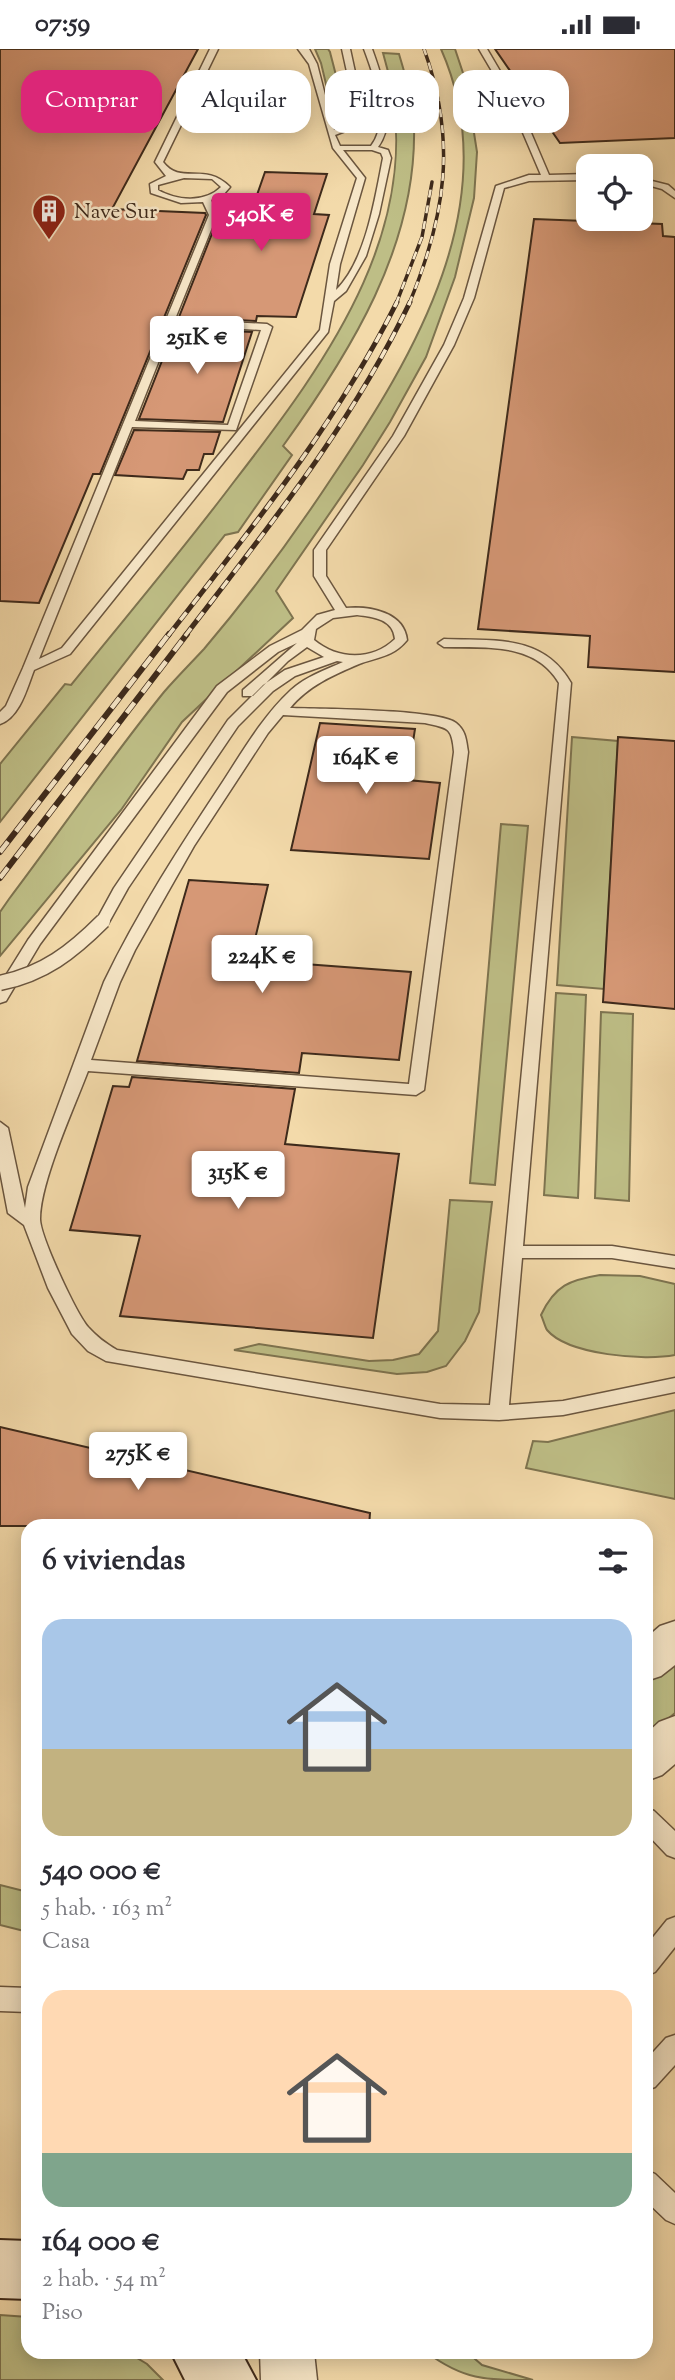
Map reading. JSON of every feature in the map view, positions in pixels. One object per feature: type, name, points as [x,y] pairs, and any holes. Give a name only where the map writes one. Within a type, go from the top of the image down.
[{"type":"main road","points":[[207,2359],[225,2380]]},
{"type":"street","points":[[653,1657],[675,1639]]},
{"type":"street","points":[[288,2359],[289,2380]]},
{"type":"lane","points":[[174,176],[167,173],[159,162],[214,49]]},
{"type":"lane","points":[[29,669],[66,651],[325,330],[335,264],[361,179],[337,148],[313,64],[302,49]]},
{"type":"lane","points":[[331,134],[362,123],[346,49]]},
{"type":"lane","points":[[368,49],[377,73],[384,124],[380,138],[373,148]]},
{"type":"lane","points":[[483,49],[513,100],[546,177]]},
{"type":"lane","points":[[330,300],[340,294],[363,253],[379,207],[387,158],[385,152],[373,148],[337,148]]},
{"type":"lane","points":[[174,176],[204,176],[225,183],[225,190],[206,198],[175,199],[154,191],[154,184],[174,176]]},
{"type":"lane","points":[[343,612],[327,590],[317,566],[320,550],[438,370],[465,310],[489,213],[500,185],[546,177],[576,177]]},
{"type":"lane","points":[[653,184],[665,187],[675,195]]},
{"type":"lane","points":[[0,720],[12,707],[29,669],[213,215],[206,198]]},
{"type":"lane","points":[[129,424],[232,428],[267,327],[168,322]]},
{"type":"lane","points":[[233,723],[238,705],[257,682],[308,637],[318,620],[343,612],[373,613],[386,617],[401,632],[401,640],[395,648],[318,678],[296,692],[263,731],[187,846],[127,950],[37,1187],[30,1221],[57,1288],[79,1329],[95,1346],[113,1356],[440,1411],[499,1413],[563,1408],[675,1385]]},
{"type":"lane","points":[[308,637],[324,653],[361,659]]},
{"type":"lane","points":[[0,998],[41,932],[222,689],[274,649],[308,637]]},
{"type":"lane","points":[[444,643],[519,647],[540,653],[561,672],[565,683],[499,1413]]},
{"type":"lane","points":[[0,983],[27,979],[71,955],[103,921],[121,888],[233,723],[268,688],[290,673],[337,657]]},
{"type":"lane","points":[[82,1065],[416,1090],[461,752],[459,734],[450,724],[425,719],[281,711]]},
{"type":"lane","points":[[0,1128],[17,1213],[30,1221]]},
{"type":"lane","points":[[513,1252],[612,1252],[675,1262]]},
{"type":"lane","points":[[653,1825],[675,1847]]},
{"type":"lane","points":[[653,1955],[675,1928]]},
{"type":"lane","points":[[0,1999],[21,2000]]},
{"type":"lane","points":[[653,2071],[675,2047]]},
{"type":"lane","points":[[653,2190],[675,2211]]},
{"type":"green space","points":[[315,49],[328,49],[334,70],[325,70],[325,80]]},
{"type":"green space","points":[[441,49],[455,49],[462,70],[453,70],[453,87]]},
{"type":"green space","points":[[383,53],[399,54],[404,70],[386,70]]},
{"type":"green space","points":[[395,133],[414,133],[412,171],[392,256],[355,336],[283,446],[292,455],[238,532],[225,535],[0,822],[0,764],[65,684],[71,685],[193,534],[269,436],[336,336],[363,283],[383,229],[395,172]]},
{"type":"green space","points":[[461,133],[474,133],[477,152],[474,198],[455,277],[426,357],[363,465],[276,591],[293,618],[182,722],[121,810],[0,956],[0,912],[144,717],[221,629],[286,545],[393,382],[420,329],[442,275],[458,219],[464,163]]},
{"type":"green space","points":[[572,737],[618,741],[604,989],[557,985]]},
{"type":"green space","points":[[501,824],[528,826],[495,1185],[470,1183]]},
{"type":"green space","points":[[556,993],[586,995],[578,1198],[544,1195]]},
{"type":"green space","points":[[601,1012],[633,1014],[629,1201],[595,1198]]},
{"type":"green space","points":[[450,1200],[492,1202],[479,1312],[465,1341],[446,1366],[427,1372],[397,1374],[234,1350],[259,1344],[369,1361],[393,1360],[419,1354],[438,1331]]},
{"type":"green space","points":[[600,1275],[640,1276],[675,1284],[675,1355],[645,1357],[608,1354],[572,1345],[547,1330],[541,1315],[558,1290],[580,1279]]},
{"type":"green space","points":[[675,1410],[675,1499],[526,1468],[533,1441],[548,1442]]},
{"type":"green space","points":[[675,1654],[675,1713],[653,1731],[653,1672]]},
{"type":"green space","points":[[0,1885],[21,1890],[21,1930],[0,1925]]},
{"type":"green space","points":[[0,2315],[21,2316],[21,2359],[139,2359],[163,2380],[0,2380]]},
{"type":"green space","points":[[436,2359],[475,2359],[482,2365],[533,2380],[475,2377]]},
{"type":"building","points":[[0,49],[198,49],[187,70],[176,70],[176,90],[162,116],[162,70],[21,70],[21,133],[153,133],[112,209],[206,215],[100,474],[93,474],[39,603],[0,601]]},
{"type":"building","points":[[495,49],[675,49],[675,138],[560,143],[553,133],[569,133],[569,70],[510,70]]},
{"type":"building","points":[[265,172],[327,174],[314,214],[329,215],[296,317],[257,316],[256,321],[179,317],[219,216],[218,211],[251,212]]},
{"type":"building","points":[[534,219],[576,221],[576,231],[653,231],[653,224],[662,224],[663,236],[675,237],[675,672],[588,667],[590,636],[478,629]]},
{"type":"building","points":[[175,328],[252,332],[223,422],[139,419]]},
{"type":"building","points":[[134,430],[220,432],[213,454],[204,454],[199,470],[187,470],[183,479],[115,475]]},
{"type":"building","points":[[320,723],[415,729],[407,780],[440,783],[429,859],[291,850]]},
{"type":"building","points":[[618,737],[675,741],[675,1009],[603,1002]]},
{"type":"building","points":[[189,880],[268,885],[250,960],[411,972],[399,1060],[302,1053],[299,1073],[137,1061]]},
{"type":"building","points":[[132,1077],[295,1089],[285,1144],[399,1154],[373,1338],[120,1316],[140,1236],[70,1230],[113,1086],[129,1087]]},
{"type":"building","points":[[0,1427],[370,1513],[370,1519],[21,1519],[21,1526],[0,1526]]},
{"type":"railway","points":[[409,304],[432,240],[443,178],[441,115],[424,49]]},
{"type":"railway","points":[[396,304],[422,237],[432,182]]},
{"type":"railway","points":[[168,636],[320,433],[396,304]]},
{"type":"railway","points":[[185,636],[335,433],[362,391],[409,304]]},
{"type":"railway","points":[[0,852],[169,634]]},
{"type":"railway","points":[[0,878],[187,634]]},
{"type":"place","name":"Nave Sur","points":[[49,241]]}]
